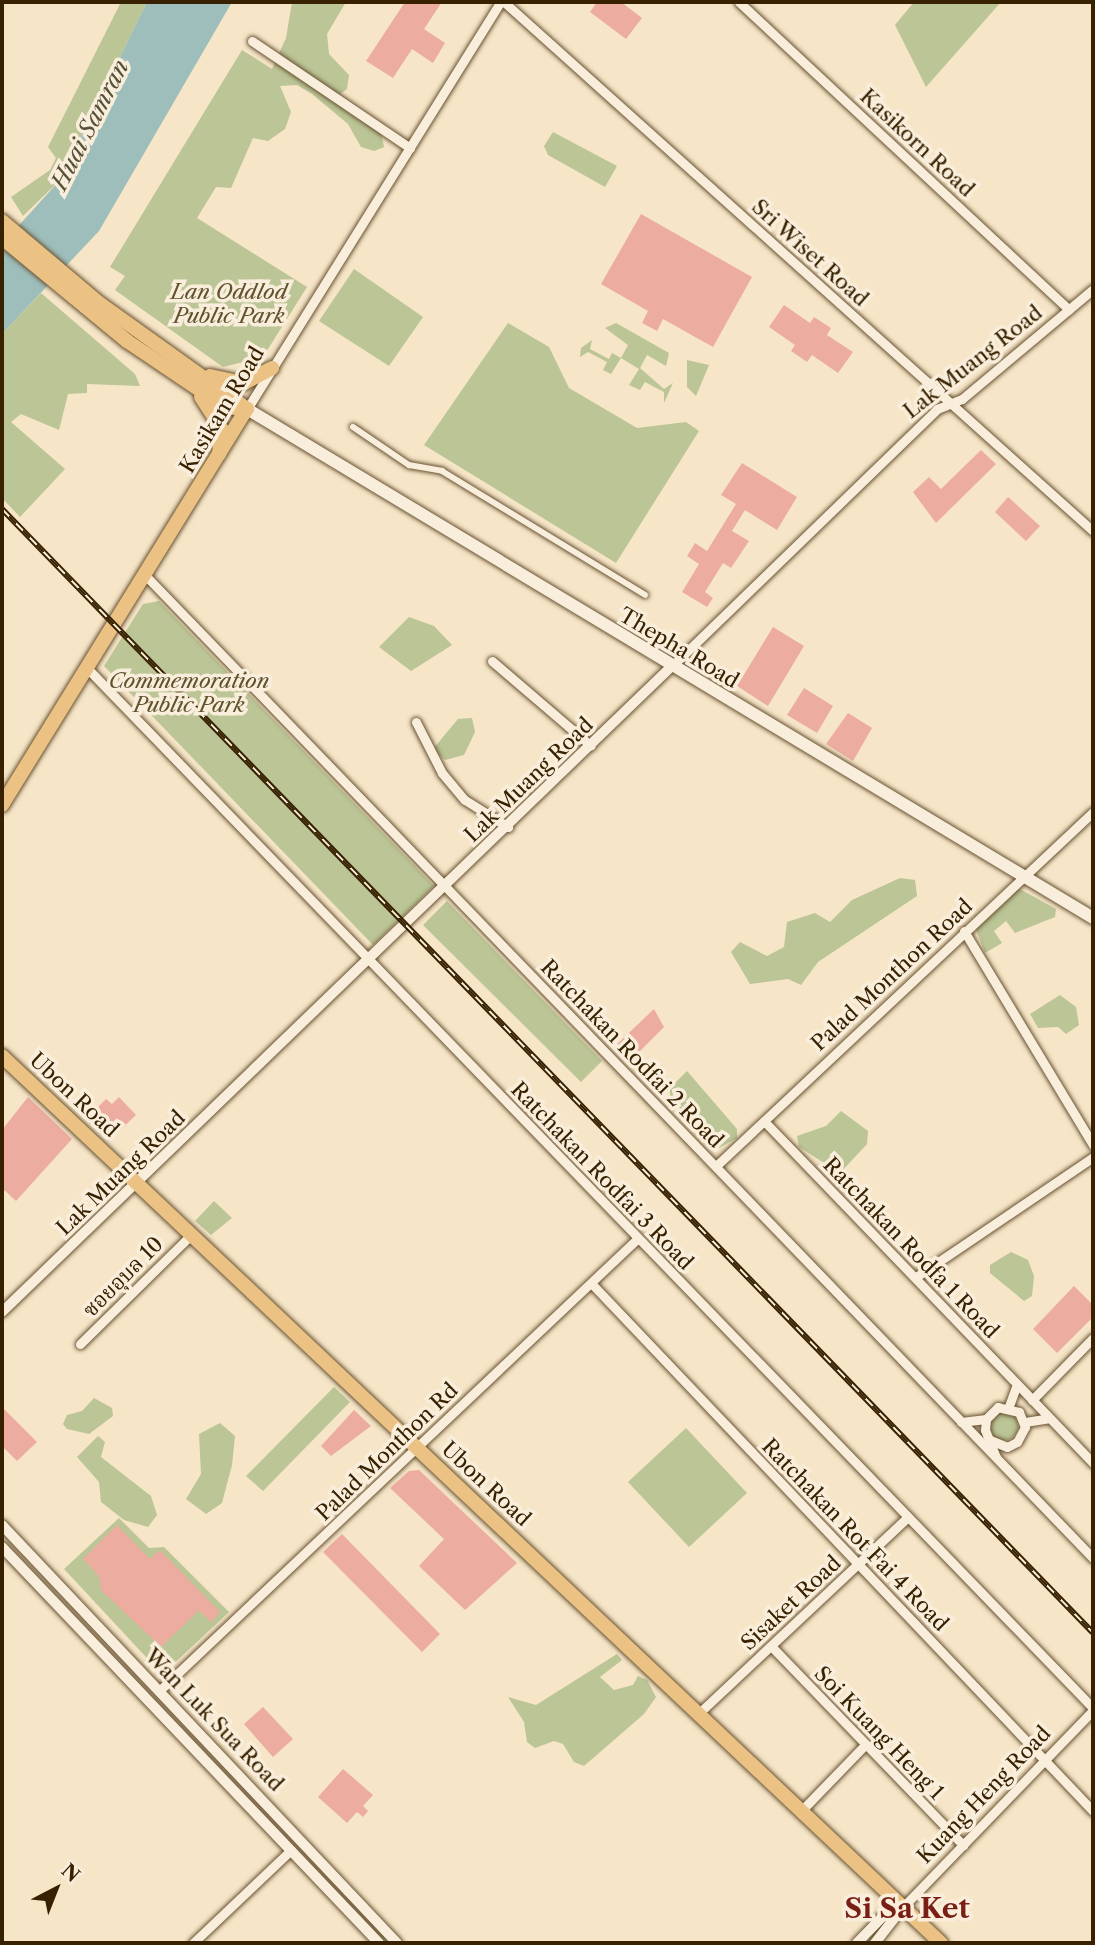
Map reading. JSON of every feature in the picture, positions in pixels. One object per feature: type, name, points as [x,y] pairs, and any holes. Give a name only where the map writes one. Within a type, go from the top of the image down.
[{"type":"main road","points":[[2,221],[94,308]]},
{"type":"main road","points":[[2,238],[188,376],[247,409]]},
{"type":"main road","points":[[188,376],[244,383],[272,368]]},
{"type":"main road","points":[[188,376],[217,416],[218,459]]},
{"type":"main road","name":"Kasikam Road","points":[[2,805],[247,409]]},
{"type":"main road","name":"Thepha Road","points":[[247,409],[1093,918]]},
{"type":"main road","name":"Ubon Road","points":[[2,1056],[941,1943]]},
{"type":"street","name":"Kasikam Road","points":[[247,409],[502,2]]},
{"type":"street","name":"Sri Wiset Road","points":[[502,2],[1093,531]]},
{"type":"street","name":"Kasikorn Road","points":[[739,2],[1069,310]]},
{"type":"street","points":[[253,41],[410,148]]},
{"type":"street","name":"Lak Muang Road","points":[[2,1312],[371,962],[937,409],[950,403],[1093,289]]},
{"type":"street","points":[[353,427],[409,465],[442,471],[645,595]]},
{"type":"street","name":"Ratchakan Rodfai 2 Road","points":[[145,575],[961,1422],[987,1443]]},
{"type":"street","points":[[492,661],[591,746]]},
{"type":"street","name":"Ratchakan Rodfai 3 Road","points":[[87,668],[1093,1709]]},
{"type":"street","points":[[416,722],[442,773],[465,800],[509,827]]},
{"type":"street","name":"Palad Monthon Road","points":[[716,1166],[1093,812]]},
{"type":"street","points":[[964,931],[1093,1145]]},
{"type":"street","name":"Ratchakan Rodfa 1 Road","points":[[764,1121],[1093,1463]]},
{"type":"street","points":[[916,1276],[1093,1157]]},
{"type":"street","name":"ซอยอุบล 10","points":[[80,1344],[191,1235]]},
{"type":"street","name":"Palad Monthon Rd","points":[[159,1690],[418,1450],[638,1238]]},
{"type":"street","name":"Ratchakan Rot Fai 4 Road","points":[[591,1283],[1093,1811]]},
{"type":"street","points":[[1032,1400],[1093,1338]]},
{"type":"street","points":[[1009,1406],[1017,1384]]},
{"type":"street","points":[[1009,1406],[993,1410],[986,1419],[987,1443],[997,1459],[1093,1558]]},
{"type":"street","points":[[1009,1406],[1025,1422]]},
{"type":"street","points":[[1025,1422],[1049,1418]]},
{"type":"street","points":[[961,1422],[986,1419]]},
{"type":"street","points":[[987,1443],[1012,1445],[1022,1438],[1025,1422]]},
{"type":"street","name":"Sisaket Road","points":[[698,1714],[908,1517]]},
{"type":"street","name":"Wan Luk Sua Road","points":[[2,1525],[397,1943]]},
{"type":"street","name":"Wan Luk Sua Road","points":[[2,1547],[379,1943]]},
{"type":"street","points":[[87,1636],[98,1626]]},
{"type":"street","name":"Soi Kuang Heng 1","points":[[771,1646],[963,1844]]},
{"type":"street","points":[[118,1669],[128,1659]]},
{"type":"street","name":"Kuang Heng Road","points":[[875,1943],[902,1907],[1093,1709]]},
{"type":"street","points":[[801,1811],[866,1744]]},
{"type":"street","points":[[193,1943],[302,1840]]},
{"type":"street","name":"Kuang Heng Road","points":[[857,1943],[888,1911],[902,1907]]},
{"type":"green space","points":[[121,2],[147,2],[60,180],[23,216],[11,197],[50,170],[56,158],[48,147]]},
{"type":"green space","name":"Lan Oddlod Public Park","points":[[292,2],[346,2],[327,34],[329,54],[349,75],[347,89],[335,98],[381,131],[384,147],[374,151],[361,147],[348,124],[312,94],[297,85],[280,86],[291,112],[285,129],[268,141],[253,138],[231,188],[216,187],[197,218],[307,287],[263,357],[223,367],[115,290],[125,276],[110,267],[242,50],[272,69],[286,38]]},
{"type":"green space","points":[[914,2],[1001,2],[926,87],[895,25]]},
{"type":"green space","points":[[553,132],[617,166],[605,187],[548,155],[544,146]]},
{"type":"green space","points":[[354,269],[423,317],[389,366],[319,321]]},
{"type":"green space","points":[[41,293],[135,374],[140,386],[87,384],[87,393],[68,394],[59,430],[21,414],[11,422],[65,469],[20,517],[2,498],[2,334]]},
{"type":"green space","points":[[508,323],[549,347],[569,388],[637,428],[686,422],[699,431],[616,563],[424,445]]},
{"type":"green space","points":[[616,323],[669,353],[666,366],[647,355],[640,368],[664,389],[673,383],[664,403],[664,392],[645,382],[640,390],[629,385],[639,369],[621,358],[628,345],[605,328]]},
{"type":"green space","points":[[592,340],[590,349],[609,359],[612,353],[621,358],[611,374],[603,370],[607,362],[588,352],[580,357],[581,348]]},
{"type":"green space","points":[[687,360],[709,365],[696,396],[687,387]]},
{"type":"green space","name":"Commemoration Public Park","points":[[159,601],[434,886],[373,945],[104,666],[143,604]]},
{"type":"green space","points":[[409,617],[434,626],[452,645],[411,671],[379,647]]},
{"type":"green space","points":[[472,718],[475,732],[464,755],[445,760],[433,749],[458,719]]},
{"type":"green space","points":[[900,878],[915,880],[917,896],[818,962],[801,985],[788,979],[750,984],[731,952],[740,942],[767,956],[784,947],[787,922],[815,913],[830,922],[852,900]]},
{"type":"green space","points":[[1018,888],[1056,909],[1055,917],[1015,933],[1006,921],[994,931],[1002,943],[985,953],[975,927]]},
{"type":"green space","points":[[447,901],[602,1061],[581,1082],[423,925]]},
{"type":"green space","points":[[1060,995],[1076,1007],[1079,1025],[1066,1034],[1058,1027],[1038,1028],[1030,1014]]},
{"type":"green space","points":[[687,1071],[737,1129],[737,1138],[719,1148],[670,1098],[670,1088]]},
{"type":"green space","points":[[841,1111],[868,1131],[867,1144],[840,1173],[799,1147],[797,1136],[826,1126]]},
{"type":"green space","points":[[214,1201],[232,1218],[211,1235],[195,1221]]},
{"type":"green space","points":[[1011,1252],[1028,1260],[1034,1276],[1032,1296],[1024,1301],[990,1273],[990,1265]]},
{"type":"green space","points":[[334,1387],[350,1402],[263,1491],[246,1476]]},
{"type":"green space","points":[[94,1398],[112,1408],[113,1416],[89,1434],[67,1429],[63,1424],[67,1415],[82,1411]]},
{"type":"green space","points":[[1004,1412],[1014,1416],[1018,1426],[1014,1436],[1004,1440],[994,1436],[990,1426],[994,1416]]},
{"type":"green space","points":[[220,1423],[235,1436],[232,1465],[222,1503],[206,1514],[186,1499],[201,1474],[199,1434]]},
{"type":"green space","points":[[686,1428],[747,1493],[689,1547],[628,1482]]},
{"type":"green space","points":[[98,1436],[105,1442],[101,1457],[151,1496],[157,1515],[148,1527],[124,1520],[101,1502],[99,1482],[77,1457]]},
{"type":"green space","points":[[119,1518],[149,1548],[164,1547],[229,1612],[167,1670],[159,1671],[64,1569]]},
{"type":"green space","points":[[617,1654],[622,1660],[600,1677],[614,1690],[633,1685],[638,1676],[647,1680],[656,1697],[644,1714],[584,1766],[574,1762],[563,1744],[554,1741],[535,1748],[527,1742],[524,1722],[508,1697],[536,1705]]},
{"type":"water","name":"Huai Samran","points":[[147,2],[232,2],[99,231],[2,334],[2,244],[60,180]]},
{"type":"building","points":[[405,2],[442,2],[424,29],[445,43],[433,63],[412,49],[393,78],[366,61]]},
{"type":"building","points":[[597,2],[621,2],[642,18],[626,39],[590,12]]},
{"type":"building","points":[[641,214],[752,277],[713,347],[663,319],[657,331],[642,323],[648,311],[601,284]]},
{"type":"building","points":[[784,305],[810,323],[814,317],[831,328],[827,335],[853,352],[838,373],[812,355],[807,362],[791,351],[795,345],[769,327]]},
{"type":"building","points":[[981,450],[996,464],[936,523],[913,492],[929,477],[941,489]]},
{"type":"building","points":[[742,463],[797,497],[777,530],[745,510],[732,531],[749,541],[731,568],[723,563],[705,592],[713,598],[707,607],[682,592],[699,564],[687,556],[695,543],[707,551],[736,504],[721,495]]},
{"type":"building","points":[[1008,497],[1040,526],[1026,541],[995,512]]},
{"type":"building","points":[[773,627],[804,646],[768,706],[737,686]]},
{"type":"building","points":[[804,688],[833,706],[817,733],[787,715]]},
{"type":"building","points":[[848,713],[872,728],[853,761],[826,744]]},
{"type":"building","points":[[654,1009],[664,1027],[628,1063],[613,1048]]},
{"type":"building","points":[[28,1097],[72,1139],[16,1201],[2,1188],[2,1130]]},
{"type":"building","points":[[119,1097],[136,1115],[113,1137],[91,1114],[106,1099],[112,1104]]},
{"type":"building","points":[[1074,1286],[1093,1305],[1093,1317],[1057,1353],[1033,1329]]},
{"type":"building","points":[[2,1407],[37,1442],[17,1461],[2,1446]]},
{"type":"building","points":[[354,1410],[371,1426],[331,1456],[321,1446]]},
{"type":"building","points":[[419,1470],[517,1563],[465,1610],[419,1566],[444,1539],[390,1488],[409,1471]]},
{"type":"building","points":[[117,1525],[150,1559],[160,1550],[220,1612],[211,1622],[199,1610],[161,1647],[101,1590],[99,1576],[83,1559]]},
{"type":"building","points":[[342,1534],[440,1634],[422,1652],[323,1552]]},
{"type":"building","points":[[263,1707],[293,1739],[273,1757],[244,1724]]},
{"type":"building","points":[[343,1769],[373,1795],[363,1806],[368,1811],[363,1817],[357,1812],[347,1823],[318,1797]]},
{"type":"railway","points":[[2,509],[1093,1633]]},
{"type":"district","name":"Si Sa Ket","points":[[907,1908]]}]
